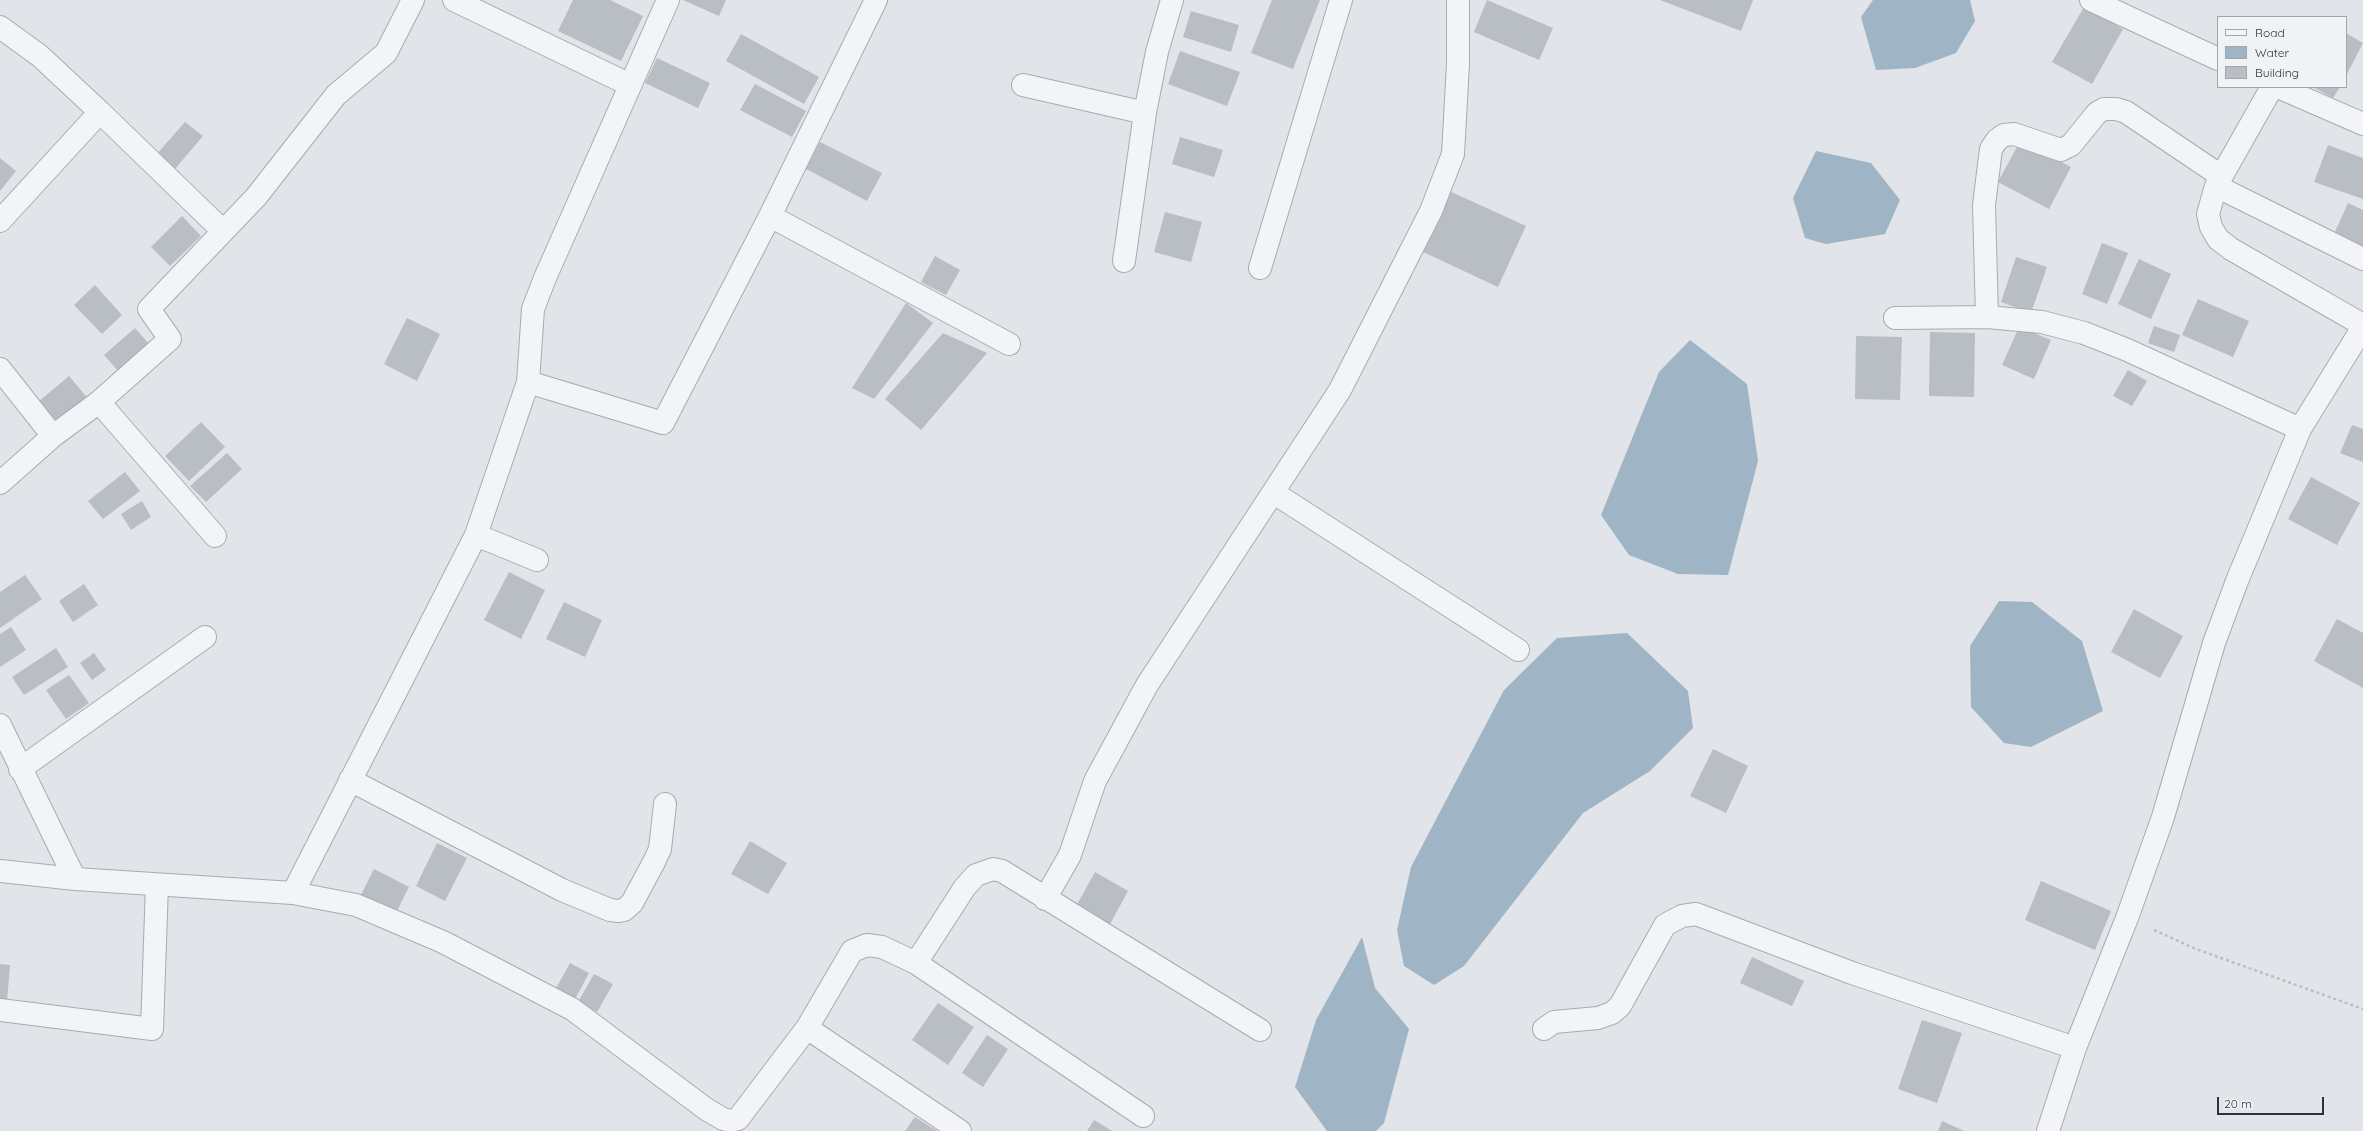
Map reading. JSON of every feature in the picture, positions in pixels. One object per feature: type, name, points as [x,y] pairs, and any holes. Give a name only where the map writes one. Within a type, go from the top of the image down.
[{"type":"street","points":[[0,483],[53,436],[100,402],[170,339],[149,309],[256,197],[336,95],[386,54],[413,0]]},
{"type":"street","points":[[454,0],[630,85]]},
{"type":"street","points":[[293,893],[476,535],[528,382],[533,309],[544,278],[668,0]]},
{"type":"street","points":[[528,382],[662,423],[770,216],[876,0]]},
{"type":"street","points":[[1124,261],[1145,113],[1157,52],[1172,0]]},
{"type":"street","points":[[1260,268],[1341,0]]},
{"type":"street","points":[[1045,899],[1070,855],[1095,781],[1147,685],[1340,390],[1431,210],[1453,154],[1458,64],[1458,0]]},
{"type":"street","points":[[2091,0],[2217,59]]},
{"type":"street","points":[[0,27],[40,56],[223,231]]},
{"type":"street","points":[[1023,85],[1145,113]]},
{"type":"street","points":[[2048,1131],[2075,1048],[2127,918],[2163,817],[2214,644],[2237,582],[2300,429],[2363,326],[2231,249],[2218,239],[2211,228],[2208,214],[2219,181],[2271,88]]},
{"type":"street","points":[[2280,88],[2363,124]]},
{"type":"street","points":[[1987,317],[1984,205],[1991,149],[1997,140],[2004,135],[2014,134],[2061,150],[2071,145],[2097,113],[2104,109],[2116,109],[2126,112],[2219,181],[2363,259]]},
{"type":"street","points":[[0,221],[100,112]]},
{"type":"street","points":[[770,216],[1009,344]]},
{"type":"street","points":[[1895,318],[1987,317],[2042,322],[2084,333],[2124,349],[2300,429]]},
{"type":"street","points":[[0,369],[53,436]]},
{"type":"street","points":[[100,402],[215,536]]},
{"type":"street","points":[[1274,493],[1518,650]]},
{"type":"street","points":[[476,535],[537,560]]},
{"type":"street","points":[[20,769],[205,637]]},
{"type":"street","points":[[0,724],[20,769],[75,879]]},
{"type":"street","points":[[350,780],[562,890],[610,910],[619,911],[632,903],[660,849],[665,804]]},
{"type":"street","points":[[916,963],[965,887],[976,875],[984,870],[993,869],[1002,871],[1045,899],[1260,1030]]},
{"type":"street","points":[[0,871],[75,879],[293,893],[356,904],[443,942],[572,1009],[706,1109],[730,1121],[738,1119],[807,1028],[852,951],[867,945],[882,947],[916,963],[1143,1116]]},
{"type":"street","points":[[0,1010],[152,1029],[157,885]]},
{"type":"street","points":[[1544,1029],[1554,1022],[1598,1018],[1612,1013],[1620,1006],[1665,925],[1682,916],[1696,914],[1852,973],[2075,1048]]},
{"type":"street","points":[[807,1028],[960,1131]]},
{"type":"path","points":[[2127,918],[2196,949],[2363,1009]]},
{"type":"water","points":[[1873,0],[1970,0],[1975,21],[1956,53],[1915,68],[1876,70],[1861,17]]},
{"type":"water","points":[[1816,151],[1871,163],[1900,200],[1885,234],[1826,244],[1805,238],[1793,198]]},
{"type":"water","points":[[1690,340],[1747,384],[1758,461],[1728,575],[1678,574],[1629,555],[1601,515],[1659,372]]},
{"type":"water","points":[[1999,601],[2032,602],[2082,641],[2103,711],[2031,747],[2004,743],[1971,707],[1970,646]]},
{"type":"water","points":[[1627,633],[1688,691],[1693,728],[1650,771],[1583,813],[1464,966],[1434,985],[1404,966],[1397,930],[1411,867],[1504,690],[1557,638]]},
{"type":"water","points":[[1362,937],[1375,988],[1409,1029],[1384,1123],[1376,1131],[1327,1131],[1295,1087],[1316,1020]]},
{"type":"building","points":[[573,0],[610,0],[643,16],[621,61],[558,31]]},
{"type":"building","points":[[683,0],[726,0],[719,16]]},
{"type":"building","points":[[1272,0],[1320,0],[1293,69],[1251,53]]},
{"type":"building","points":[[1487,0],[1553,28],[1539,60],[1474,32]]},
{"type":"building","points":[[1660,0],[1753,0],[1741,31]]},
{"type":"building","points":[[2084,7],[2123,29],[2092,84],[2052,62]]},
{"type":"building","points":[[1191,11],[1239,25],[1231,52],[1183,37]]},
{"type":"building","points":[[741,34],[819,77],[804,104],[726,61]]},
{"type":"building","points":[[2347,34],[2363,43],[2347,74]]},
{"type":"building","points":[[1180,51],[1240,72],[1227,106],[1168,84]]},
{"type":"building","points":[[657,58],[710,83],[698,108],[645,83]]},
{"type":"building","points":[[755,84],[806,111],[792,137],[740,110]]},
{"type":"building","points":[[2315,88],[2339,88],[2333,98]]},
{"type":"building","points":[[185,122],[203,136],[174,170],[156,155]]},
{"type":"building","points":[[1180,137],[1223,150],[1214,177],[1172,164]]},
{"type":"building","points":[[2020,141],[2071,167],[2049,209],[1998,182]]},
{"type":"building","points":[[820,142],[882,173],[867,201],[806,169]]},
{"type":"building","points":[[2328,145],[2363,158],[2363,199],[2314,182]]},
{"type":"building","points":[[0,158],[16,171],[0,191]]},
{"type":"building","points":[[1447,190],[1526,226],[1498,287],[1419,250]]},
{"type":"building","points":[[2348,203],[2363,210],[2363,248],[2334,234]]},
{"type":"building","points":[[1165,212],[1202,222],[1191,262],[1154,252]]},
{"type":"building","points":[[182,216],[201,236],[170,266],[151,247]]},
{"type":"building","points":[[2102,243],[2128,253],[2107,304],[2082,294]]},
{"type":"building","points":[[935,256],[960,270],[946,295],[921,282]]},
{"type":"building","points":[[2016,257],[2047,267],[2031,313],[2001,302]]},
{"type":"building","points":[[2139,259],[2171,274],[2151,319],[2118,304]]},
{"type":"building","points":[[95,285],[122,315],[102,334],[74,305]]},
{"type":"building","points":[[2198,299],[2249,321],[2233,357],[2182,335]]},
{"type":"building","points":[[906,303],[933,323],[874,399],[852,388]]},
{"type":"building","points":[[407,318],[440,334],[417,381],[384,364]]},
{"type":"building","points":[[2154,326],[2180,335],[2174,352],[2148,343]]},
{"type":"building","points":[[2019,327],[2051,340],[2034,379],[2002,365]]},
{"type":"building","points":[[135,328],[149,344],[118,371],[104,355]]},
{"type":"building","points":[[1930,332],[1975,333],[1974,397],[1929,396]]},
{"type":"building","points":[[943,333],[987,353],[921,430],[885,399]]},
{"type":"building","points":[[1856,336],[1902,337],[1900,400],[1855,399]]},
{"type":"building","points":[[2128,370],[2147,381],[2132,406],[2113,396]]},
{"type":"building","points":[[69,376],[89,400],[58,426],[38,402]]},
{"type":"building","points":[[201,422],[225,447],[189,481],[165,456]]},
{"type":"building","points":[[2352,425],[2363,429],[2363,462],[2340,453]]},
{"type":"building","points":[[227,453],[242,469],[206,502],[190,486]]},
{"type":"building","points":[[125,472],[140,491],[103,519],[88,501]]},
{"type":"building","points":[[2311,477],[2360,503],[2337,545],[2288,519]]},
{"type":"building","points":[[142,501],[151,517],[131,530],[121,514]]},
{"type":"building","points":[[509,572],[545,590],[521,639],[484,620]]},
{"type":"building","points":[[25,575],[42,599],[0,628],[0,592]]},
{"type":"building","points":[[84,584],[98,605],[73,622],[59,601]]},
{"type":"building","points":[[564,602],[602,620],[585,657],[546,639]]},
{"type":"building","points":[[2134,609],[2183,636],[2160,678],[2111,652]]},
{"type":"building","points":[[2337,619],[2363,633],[2363,688],[2314,661]]},
{"type":"building","points":[[11,627],[26,650],[0,667],[0,634]]},
{"type":"building","points":[[56,648],[68,667],[24,695],[12,677]]},
{"type":"building","points":[[94,653],[106,670],[92,680],[80,663]]},
{"type":"building","points":[[69,675],[89,703],[66,719],[46,690]]},
{"type":"building","points":[[1713,749],[1748,766],[1726,813],[1690,796]]},
{"type":"building","points":[[750,841],[787,863],[768,894],[731,874]]},
{"type":"building","points":[[437,843],[467,858],[445,901],[416,886]]},
{"type":"building","points":[[374,869],[409,887],[394,917],[359,899]]},
{"type":"building","points":[[1095,872],[1128,891],[1109,926],[1075,908]]},
{"type":"building","points":[[2041,881],[2111,911],[2095,950],[2025,920]]},
{"type":"building","points":[[1752,957],[1804,981],[1792,1006],[1740,983]]},
{"type":"building","points":[[570,963],[589,973],[574,1001],[555,990]]},
{"type":"building","points":[[0,964],[10,965],[7,1001],[0,1001]]},
{"type":"building","points":[[594,974],[613,984],[597,1012],[578,1002]]},
{"type":"building","points":[[938,1003],[974,1027],[948,1065],[912,1040]]},
{"type":"building","points":[[1922,1020],[1962,1033],[1937,1103],[1898,1089]]},
{"type":"building","points":[[987,1035],[1008,1049],[983,1087],[962,1073]]},
{"type":"building","points":[[915,1117],[937,1131],[905,1131]]},
{"type":"building","points":[[1094,1120],[1112,1131],[1087,1131]]},
{"type":"building","points":[[1942,1121],[1964,1131],[1938,1131]]}]
